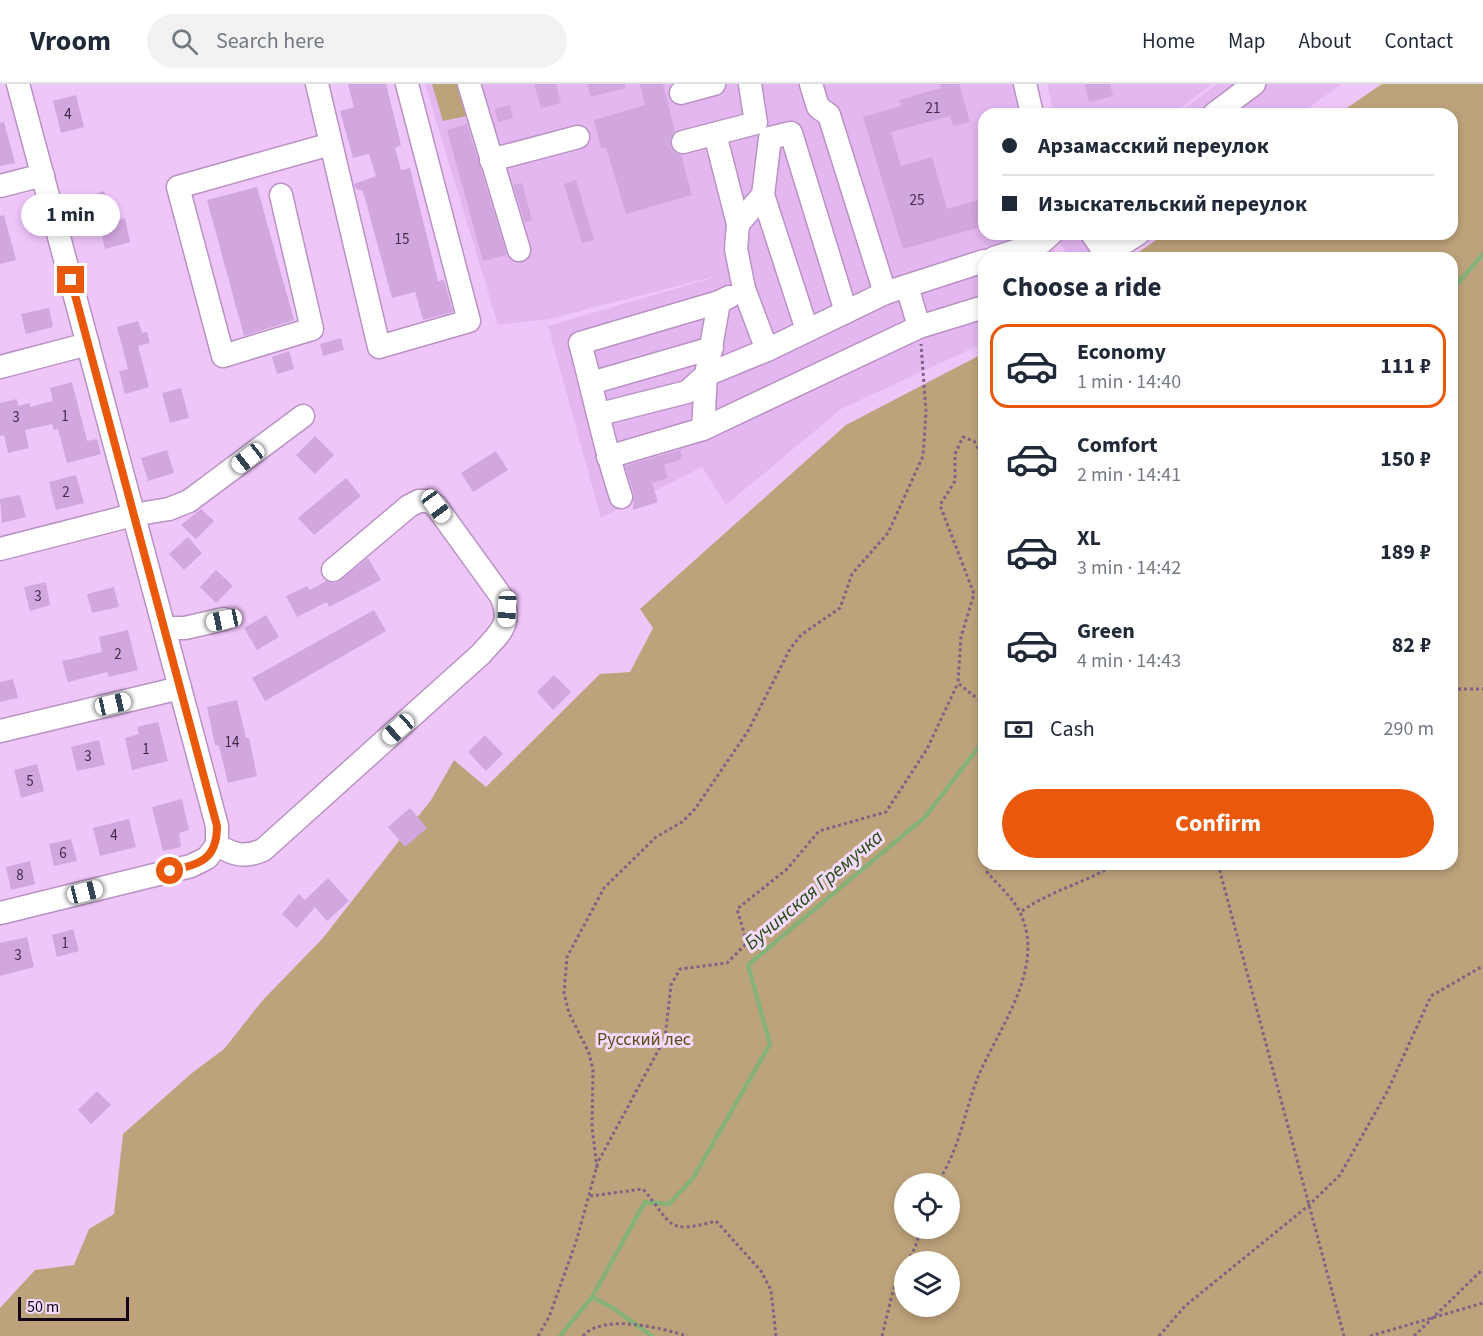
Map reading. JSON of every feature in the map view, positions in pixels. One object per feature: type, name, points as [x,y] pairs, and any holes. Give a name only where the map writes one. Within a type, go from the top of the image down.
[{"type":"street","points":[[0,913],[191,866],[207,858],[217,844],[217,826],[18,84]]},
{"type":"street","points":[[316,84],[379,347],[469,321],[407,84]]},
{"type":"street","points":[[469,84],[519,250]]},
{"type":"street","points":[[681,93],[714,84]]},
{"type":"street","points":[[750,84],[763,131],[763,195],[807,330]]},
{"type":"street","points":[[811,84],[818,107],[829,115],[885,293]]},
{"type":"street","points":[[1024,84],[1030,108]]},
{"type":"street","points":[[1222,108],[1254,84]]},
{"type":"street","points":[[684,142],[715,134],[763,131],[791,134],[846,312]]},
{"type":"street","points":[[715,134],[738,224],[736,249],[744,289],[767,350]]},
{"type":"street","points":[[491,160],[578,137]]},
{"type":"street","points":[[280,195],[312,329],[223,356],[178,187],[331,144]]},
{"type":"street","points":[[0,186],[43,175]]},
{"type":"street","points":[[738,224],[763,195]]},
{"type":"street","points":[[1012,252],[1044,240]]},
{"type":"street","points":[[1109,252],[1128,240]]},
{"type":"street","points":[[600,414],[687,392],[706,375],[767,350],[885,293],[978,263]]},
{"type":"street","points":[[907,286],[919,327]]},
{"type":"street","points":[[621,497],[608,457],[600,414],[580,343],[719,302],[744,289]]},
{"type":"street","points":[[703,429],[706,375],[719,302]]},
{"type":"street","points":[[608,457],[703,429],[919,327],[978,309]]},
{"type":"street","points":[[0,368],[88,344]]},
{"type":"street","points":[[591,382],[712,348]]},
{"type":"street","points":[[0,549],[133,515],[169,509],[189,501],[303,416]]},
{"type":"street","points":[[217,844],[233,854],[243,856],[263,850],[481,654],[506,625],[507,609],[501,596],[436,506],[429,501],[419,501],[409,506],[333,570]]},
{"type":"street","points":[[165,628],[224,620]]},
{"type":"street","points":[[0,732],[180,688]]},
{"type":"path","points":[[597,1168],[592,1127],[593,1070],[589,1053],[569,1013],[564,993],[567,957],[604,888],[615,875],[656,837],[682,822],[695,809],[748,731],[790,649],[801,635],[840,608],[852,574],[883,540],[892,525],[923,456],[926,412],[925,370],[919,327]]},
{"type":"path","points":[[538,1336],[552,1308],[590,1196],[597,1168],[664,1038],[670,985],[680,969],[727,963],[747,943],[737,909],[787,868],[819,831],[886,812],[927,749],[958,683],[961,637],[974,594],[940,505],[955,481],[955,453],[963,437],[974,441],[978,448]]},
{"type":"path","points":[[958,683],[978,699]]},
{"type":"path","points":[[1458,689],[1483,689]]},
{"type":"path","points":[[942,1173],[951,1156],[978,1078],[1020,984],[1027,956],[1027,938],[1022,911],[986,870]]},
{"type":"path","points":[[1022,911],[1043,895],[1067,889],[1103,870]]},
{"type":"path","points":[[1220,870],[1344,1336]]},
{"type":"path","points":[[1159,1336],[1185,1306],[1308,1206],[1340,1175],[1388,1090],[1431,996],[1483,966]]},
{"type":"path","points":[[590,1196],[643,1189],[664,1220],[674,1227],[693,1228],[716,1221],[761,1271],[771,1290],[776,1336]]},
{"type":"path","points":[[1414,1336],[1483,1269]]},
{"type":"path","points":[[882,1336],[894,1290]]},
{"type":"path","points":[[1370,1336],[1483,1303]]},
{"type":"path","points":[[583,1336],[588,1330],[610,1322],[687,1336]]},
{"type":"shaded area","points":[[425,84],[1013,84],[1019,108],[978,108],[978,240],[1052,240],[1054,252],[978,252],[978,346],[841,409],[726,505],[702,467],[601,518],[548,326],[712,277],[549,319],[498,325]]},
{"type":"shaded area","points":[[1047,84],[1212,84],[1181,108],[1053,108]]},
{"type":"shaded area","points":[[1217,84],[1342,84],[1308,108],[1185,108]]},
{"type":"shaded area","points":[[1058,240],[1122,240],[1104,252],[1066,252]]},
{"type":"green space","points":[[432,84],[458,84],[467,116],[443,121]]},
{"type":"green space","name":"Русский лес","points":[[1382,84],[1483,84],[1483,1336],[0,1336],[0,1308],[35,1270],[74,1265],[89,1229],[114,1214],[123,1134],[192,1073],[224,1049],[262,1001],[323,938],[431,800],[454,760],[486,787],[600,674],[630,672],[653,628],[640,609],[846,425],[978,356],[978,870],[1458,870],[1458,252],[1139,252],[1156,240],[1458,240],[1458,108],[1347,108]]},
{"type":"building","points":[[348,84],[386,84],[401,145],[395,148],[401,170],[410,168],[438,281],[444,280],[453,312],[423,320],[415,292],[392,298],[363,191],[356,189],[354,184],[376,176],[369,154],[353,158],[340,111],[354,107]]},
{"type":"building","points":[[534,84],[556,84],[561,103],[541,108]]},
{"type":"building","points":[[587,84],[625,84],[625,88],[591,97]]},
{"type":"building","points":[[640,84],[663,84],[675,131],[670,138],[670,146],[674,152],[681,155],[692,195],[626,214],[606,147],[601,148],[594,120],[645,105]]},
{"type":"building","points":[[940,84],[959,84],[970,122],[953,126],[950,116],[891,132],[901,166],[932,157],[947,209],[978,200],[978,228],[903,249],[863,117],[901,106],[899,100],[941,88]]},
{"type":"building","points":[[1085,84],[1110,84],[1113,96],[1089,102]]},
{"type":"building","points":[[76,95],[84,127],[61,133],[53,101]]},
{"type":"building","points":[[510,105],[513,118],[498,122],[495,109]]},
{"type":"building","points":[[4,122],[15,163],[0,166],[0,123]]},
{"type":"building","points":[[467,124],[507,255],[483,261],[447,130]]},
{"type":"building","points":[[576,180],[594,240],[582,243],[564,184]]},
{"type":"building","points":[[522,183],[532,220],[525,222],[513,185]]},
{"type":"building","points":[[257,187],[294,320],[244,336],[207,200]]},
{"type":"building","points":[[104,191],[114,222],[125,218],[130,242],[105,249],[97,214],[88,217],[82,198]]},
{"type":"building","points":[[4,215],[16,260],[0,264],[0,216]]},
{"type":"building","points":[[49,308],[53,327],[26,334],[21,314]]},
{"type":"building","points":[[138,321],[142,333],[147,332],[150,343],[138,346],[149,387],[125,394],[119,371],[128,369],[117,327]]},
{"type":"building","points":[[341,338],[344,350],[323,356],[320,344]]},
{"type":"building","points":[[289,351],[294,369],[277,374],[272,357]]},
{"type":"building","points":[[72,382],[87,441],[97,439],[101,454],[67,463],[58,429],[54,430],[52,424],[25,430],[29,448],[8,453],[4,435],[0,436],[0,403],[17,399],[18,406],[30,403],[30,407],[53,401],[50,388]]},
{"type":"building","points":[[181,388],[189,418],[170,423],[162,393]]},
{"type":"building","points":[[315,436],[334,455],[315,474],[296,455]]},
{"type":"building","points":[[167,450],[174,473],[148,481],[141,458]]},
{"type":"building","points":[[680,450],[682,459],[664,465],[668,478],[652,483],[658,502],[633,510],[634,493],[625,466]]},
{"type":"building","points":[[496,451],[508,470],[473,492],[461,473]]},
{"type":"building","points":[[76,475],[84,503],[56,510],[49,482]]},
{"type":"building","points":[[346,478],[361,496],[314,535],[298,518]]},
{"type":"building","points":[[20,495],[26,517],[2,523],[0,499]]},
{"type":"building","points":[[201,509],[214,521],[196,539],[181,525]]},
{"type":"building","points":[[188,537],[202,553],[184,570],[169,554]]},
{"type":"building","points":[[368,558],[381,580],[329,607],[327,602],[297,617],[286,596],[307,586],[310,590],[326,581],[336,583]]},
{"type":"building","points":[[216,570],[233,586],[216,603],[200,587]]},
{"type":"building","points":[[46,582],[50,605],[30,611],[24,587]]},
{"type":"building","points":[[114,587],[119,607],[92,613],[87,594]]},
{"type":"building","points":[[374,610],[386,631],[265,701],[252,678]]},
{"type":"building","points":[[266,615],[279,637],[257,650],[244,628]]},
{"type":"building","points":[[128,630],[138,670],[109,677],[107,672],[68,682],[62,661],[102,652],[99,637]]},
{"type":"building","points":[[554,675],[571,692],[553,710],[537,692]]},
{"type":"building","points":[[13,679],[18,698],[0,702],[0,682]]},
{"type":"building","points":[[237,700],[246,738],[249,738],[257,776],[228,783],[219,746],[215,745],[207,707]]},
{"type":"building","points":[[158,722],[168,761],[132,770],[125,738],[139,734],[137,727]]},
{"type":"building","points":[[485,735],[503,754],[486,771],[468,752]]},
{"type":"building","points":[[99,740],[105,765],[77,771],[71,747]]},
{"type":"building","points":[[37,764],[44,791],[21,798],[14,770]]},
{"type":"building","points":[[182,799],[189,830],[179,833],[181,847],[163,851],[152,807]]},
{"type":"building","points":[[410,808],[427,828],[405,847],[388,827]]},
{"type":"building","points":[[129,819],[136,847],[100,856],[93,828]]},
{"type":"building","points":[[71,839],[77,861],[54,866],[49,844]]},
{"type":"building","points":[[30,861],[35,884],[11,890],[6,867]]},
{"type":"building","points":[[328,878],[349,901],[327,921],[315,907],[297,928],[282,914],[299,894],[305,900]]},
{"type":"building","points":[[73,929],[79,951],[57,957],[52,935]]},
{"type":"building","points":[[27,937],[34,967],[0,976],[0,943]]},
{"type":"building","points":[[97,1091],[111,1105],[91,1124],[78,1110]]},
{"type":"waterway","name":"Бучинская Гремучка","points":[[1458,283],[1483,254]]},
{"type":"waterway","name":"Бучинская Гремучка","points":[[560,1336],[592,1297],[645,1202],[669,1204],[693,1178],[770,1044],[748,965],[925,817],[978,748]]},
{"type":"waterway","points":[[592,1297],[613,1308],[652,1336]]},
{"type":"route","points":[[71,280],[217,826],[217,844],[207,858],[191,866],[170,871]]}]
